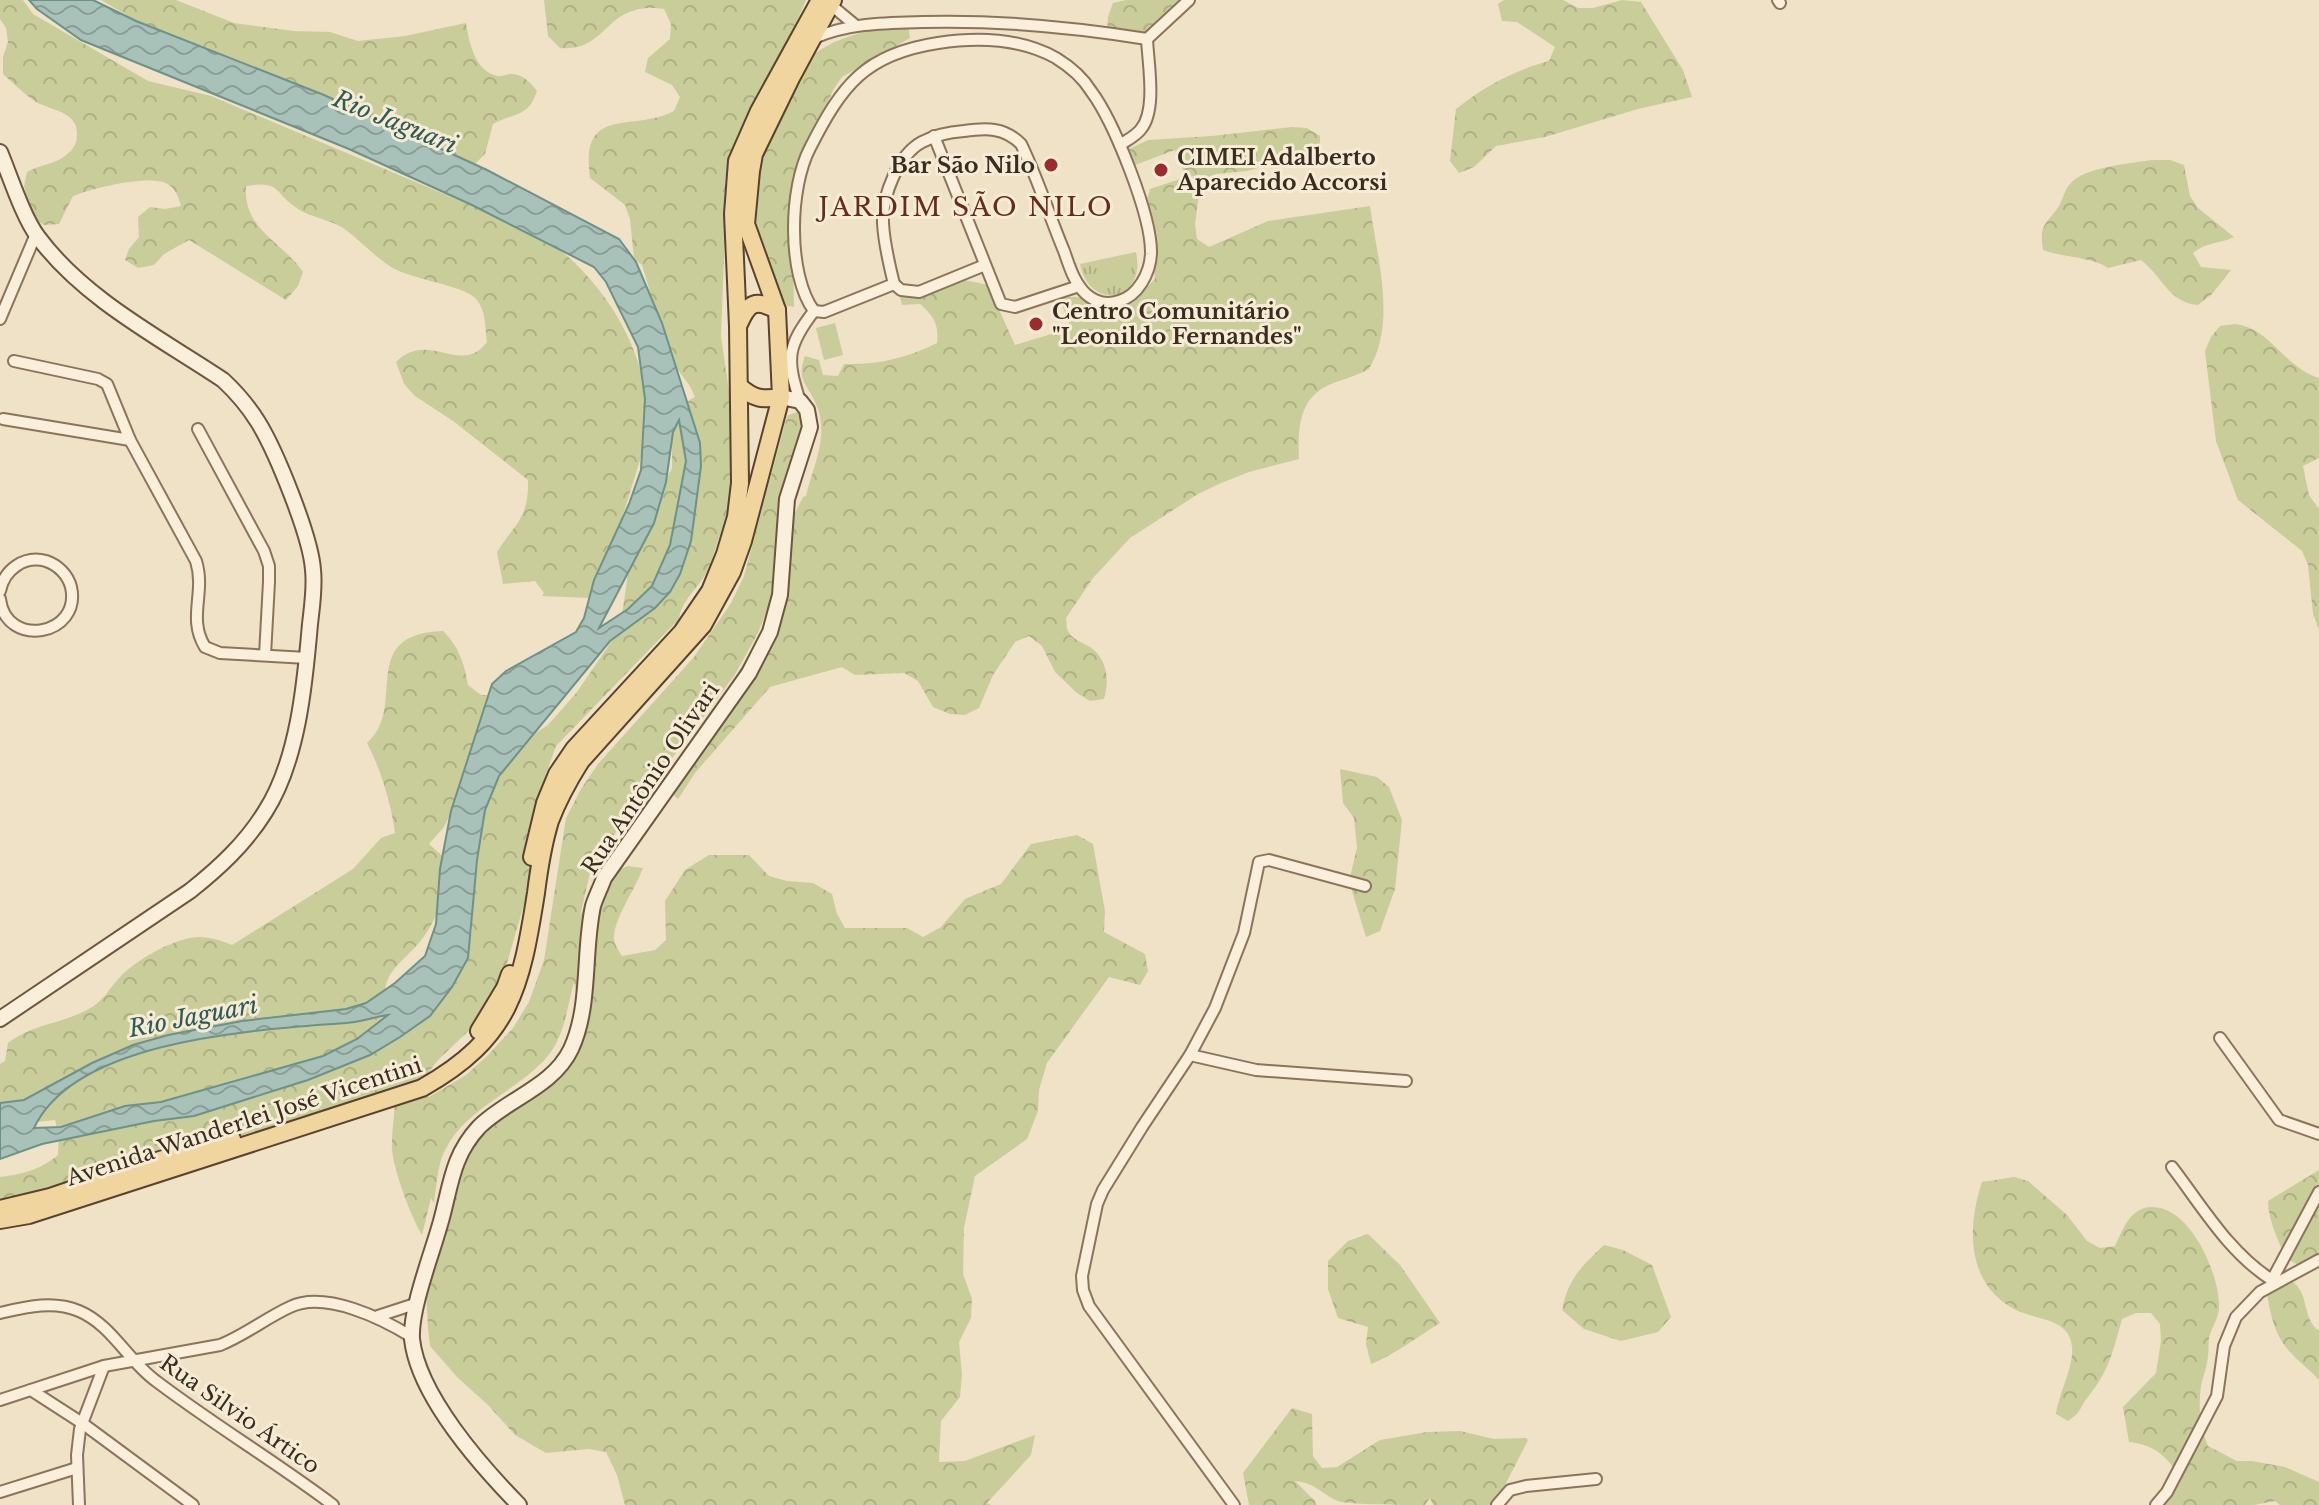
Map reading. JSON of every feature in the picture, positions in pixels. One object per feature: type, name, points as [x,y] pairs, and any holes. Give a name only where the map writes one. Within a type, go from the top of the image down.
[{"type":"main road","name":"Avenida Wanderlei José Vicentini","points":[[0,1220],[29,1215],[411,1092],[452,1071],[476,1051],[503,1017],[519,982],[526,957],[550,822],[566,785],[581,761],[703,625],[732,572],[743,541],[781,397],[777,310],[746,224],[754,154],[828,2]]},
{"type":"main road","name":"Avenida Wanderlei José Vicentini","points":[[0,1209],[50,1197],[415,1081],[465,1048],[487,1021],[505,988],[515,960],[536,833],[557,774],[574,749],[682,632],[715,579],[736,517],[739,494],[739,386],[733,214],[737,161],[752,124],[828,2]]},
{"type":"main road","points":[[738,326],[745,310],[751,305],[759,303],[777,310]]},
{"type":"main road","points":[[739,386],[762,400],[781,397]]},
{"type":"street","points":[[1120,145],[1140,131],[1148,118],[1147,39],[1189,0]]},
{"type":"street","points":[[828,2],[855,25]]},
{"type":"street","points":[[813,38],[855,25],[974,21],[1046,26],[1147,39]]},
{"type":"street","points":[[933,22],[946,42]]},
{"type":"street","points":[[894,284],[824,312],[814,311],[800,283],[794,226],[800,175],[807,152],[846,86],[870,66],[895,53],[946,42],[1006,41],[1057,59],[1077,74],[1092,91],[1120,145],[1134,180],[1151,252],[1150,263],[1135,293],[1121,301],[1096,301],[1079,286],[1021,144],[1011,134],[986,129],[934,136],[907,155],[887,194],[883,223],[894,284],[901,290],[919,292],[985,265]]},
{"type":"street","points":[[934,136],[1001,304],[1015,307],[1079,286]]},
{"type":"street","points":[[0,152],[36,234],[63,266],[100,298],[223,380],[239,395],[259,424],[290,493],[313,568],[307,658],[298,721],[285,767],[267,810],[244,842],[190,891],[0,1019]]},
{"type":"street","points":[[0,319],[36,234]]},
{"type":"street","points":[[781,397],[800,401],[793,379],[793,343],[814,311]]},
{"type":"street","points":[[14,361],[98,379],[107,384],[130,440],[196,561],[201,576],[195,624],[205,647],[220,653],[307,658]]},
{"type":"street","name":"Rua Antônio Olivari","points":[[519,1505],[451,1426],[430,1391],[412,1337],[451,1173],[464,1146],[481,1125],[560,1067],[571,1048],[581,1015],[593,905],[604,878],[749,673],[770,632],[780,595],[787,499],[810,427],[807,410],[800,401]]},
{"type":"street","points":[[3,419],[130,440]]},
{"type":"street","points":[[198,429],[264,551],[269,566],[265,655]]},
{"type":"street","points":[[0,591],[8,572],[17,564],[41,559],[62,570],[72,591],[68,612],[54,627],[44,631],[23,630],[3,619],[0,599]]},
{"type":"street","points":[[1234,1505],[1089,1306],[1082,1276],[1093,1216],[1103,1190],[1190,1055],[1223,989],[1247,920],[1257,866],[1263,860],[1365,886]]},
{"type":"street","points":[[2220,1038],[2279,1120],[2319,1134]]},
{"type":"street","points":[[1190,1055],[1256,1070],[1406,1081]]},
{"type":"street","points":[[2172,1167],[2235,1249],[2272,1282]]},
{"type":"street","points":[[2272,1282],[2319,1192]]},
{"type":"street","points":[[2156,1505],[2167,1492],[2217,1396],[2224,1346],[2236,1317],[2247,1302],[2272,1282],[2319,1260]]},
{"type":"street","points":[[0,1400],[104,1366],[220,1345],[292,1305],[308,1301],[378,1316],[412,1337]]},
{"type":"street","points":[[378,1316],[418,1303]]},
{"type":"street","name":"Rua Silvio Ártico","points":[[0,1313],[28,1306],[53,1305],[78,1310],[99,1323],[155,1381],[333,1505]]},
{"type":"street","points":[[79,1505],[77,1468],[82,1423],[104,1366]]},
{"type":"street","points":[[31,1390],[82,1423],[193,1505]]},
{"type":"street","points":[[0,1492],[77,1468]]},
{"type":"street","points":[[1497,1505],[1510,1490],[1596,1479]]},
{"type":"green space","points":[[0,0],[23,0],[33,14],[148,81],[211,96],[537,233],[583,271],[620,321],[642,378],[647,408],[647,438],[596,601],[542,596],[544,593],[535,581],[503,584],[497,552],[523,512],[528,480],[453,421],[415,396],[404,384],[396,362],[408,353],[432,350],[466,355],[477,352],[487,342],[482,309],[471,295],[400,272],[343,228],[303,212],[266,185],[246,186],[251,214],[303,272],[298,286],[286,300],[189,240],[164,254],[154,265],[138,268],[125,260],[139,237],[138,217],[150,207],[165,209],[181,206],[175,191],[163,182],[105,186],[73,196],[59,224],[44,225],[32,217],[24,186],[27,172],[69,153],[76,143],[76,127],[68,116],[36,102],[3,74],[3,57],[8,42],[6,28],[0,19]]},
{"type":"green space","points":[[101,0],[176,0],[234,23],[330,32],[358,41],[405,36],[466,23],[474,55],[484,69],[498,76],[519,75],[537,91],[525,110],[493,124],[485,154],[474,165],[194,55]]},
{"type":"green space","points":[[544,0],[806,0],[727,181],[721,336],[741,474],[709,567],[684,605],[679,619],[556,746],[546,774],[527,894],[503,977],[479,1021],[438,1060],[421,1082],[429,1097],[466,1075],[513,1028],[529,1002],[544,960],[566,818],[598,764],[694,657],[731,603],[744,576],[787,416],[803,414],[808,418],[783,492],[776,531],[771,599],[758,633],[734,676],[608,843],[590,873],[580,916],[594,883],[627,866],[643,868],[617,923],[614,941],[622,956],[655,950],[666,940],[665,901],[685,870],[709,855],[749,855],[769,876],[813,883],[832,894],[837,914],[845,928],[907,928],[923,937],[941,927],[965,899],[1001,884],[1031,844],[1077,835],[1093,844],[1105,911],[1104,932],[1145,954],[1148,971],[1140,985],[1109,977],[1047,1063],[1039,1090],[1038,1111],[1027,1139],[975,1176],[964,1228],[963,1274],[972,1299],[971,1318],[959,1342],[962,1374],[960,1397],[941,1421],[939,1462],[965,1461],[1035,1435],[1031,1455],[987,1503],[991,1505],[625,1505],[617,1475],[606,1452],[589,1449],[546,1453],[515,1435],[430,1346],[426,1291],[449,1205],[473,1133],[551,1070],[574,1033],[577,999],[574,982],[562,1031],[547,1057],[474,1115],[449,1143],[441,1160],[434,1203],[431,1198],[422,1235],[393,1159],[394,1094],[63,1202],[0,1208],[0,1177],[31,1170],[51,1160],[58,1155],[59,1135],[55,1120],[0,1126],[0,1064],[5,1061],[8,1043],[29,1031],[92,1007],[127,970],[163,948],[195,937],[212,938],[232,945],[353,869],[381,838],[395,833],[385,787],[367,743],[379,728],[391,658],[400,645],[416,635],[443,631],[460,655],[468,685],[481,695],[496,695],[451,813],[429,844],[449,862],[442,896],[422,940],[390,976],[385,999],[388,1016],[468,954],[472,929],[468,886],[485,800],[510,761],[577,692],[620,629],[631,552],[672,468],[672,434],[681,405],[695,397],[672,360],[642,265],[634,259],[630,219],[625,205],[590,178],[589,155],[593,139],[601,130],[674,111],[680,97],[672,85],[645,72],[648,58],[670,39],[671,24],[664,9],[644,8],[629,12],[589,42],[560,48],[548,36]]},
{"type":"green space","points":[[1126,0],[1184,0],[1151,30],[1107,32],[1113,3]]},
{"type":"green space","points":[[1504,0],[1563,0],[1578,8],[1593,8],[1622,0],[1641,2],[1683,70],[1692,97],[1638,109],[1545,137],[1496,146],[1474,167],[1459,173],[1450,161],[1456,109],[1500,80],[1549,61],[1555,47],[1517,22],[1502,21],[1498,4]]},
{"type":"green space","points":[[908,24],[910,38],[842,77],[833,90],[804,164],[793,260],[794,307],[778,304],[749,220],[758,155],[806,61],[816,52],[867,31]]},
{"type":"green space","points":[[1307,128],[1320,136],[1320,151],[1201,180],[1195,224],[1197,239],[1209,247],[1268,221],[1370,206],[1383,289],[1382,331],[1377,351],[1369,369],[1327,386],[1310,399],[1300,427],[1299,459],[1249,472],[1198,494],[1130,538],[1093,578],[1066,618],[1067,629],[1076,640],[1094,650],[1102,661],[1107,679],[1104,699],[1090,701],[1077,693],[1055,672],[1042,646],[1029,636],[1015,642],[993,675],[979,708],[965,715],[950,714],[933,707],[918,681],[904,673],[855,675],[842,667],[770,687],[695,773],[678,799],[667,789],[734,687],[739,671],[771,617],[790,523],[806,496],[820,442],[821,420],[803,378],[805,356],[819,360],[823,375],[838,376],[844,364],[892,360],[937,343],[932,317],[920,304],[902,305],[898,290],[916,296],[959,279],[988,285],[1015,345],[1071,328],[1059,297],[1082,297],[1109,312],[1124,310],[1155,279],[1146,203],[1150,189],[1186,177],[1175,150],[1135,165],[1129,149],[1148,140]]},
{"type":"green space","points":[[2170,160],[2184,165],[2190,196],[2198,208],[2234,237],[2193,253],[2201,267],[2231,270],[2212,294],[2198,305],[2173,294],[2141,260],[2108,268],[2093,261],[2043,250],[2045,225],[2076,178],[2108,167]]},
{"type":"green space","points":[[1136,252],[1137,269],[1126,290],[1116,295],[1105,295],[1086,280],[1080,264]]},
{"type":"green space","points":[[835,323],[843,355],[824,360],[816,328]]},
{"type":"green space","points":[[2235,324],[2258,332],[2295,365],[2319,378],[2319,458],[2303,466],[2309,495],[2319,509],[2319,630],[2313,614],[2308,565],[2302,551],[2238,500],[2216,441],[2205,351],[2220,326]]},
{"type":"green space","points":[[1340,769],[1377,777],[1389,787],[1402,820],[1395,889],[1380,931],[1366,937],[1349,881],[1357,848],[1354,818],[1343,803]]},
{"type":"green space","points":[[2319,1170],[2319,1266],[2305,1267],[2285,1257],[2268,1201]]},
{"type":"green space","points":[[2014,1177],[2028,1181],[2067,1215],[2087,1241],[2100,1248],[2115,1246],[2132,1216],[2150,1207],[2165,1209],[2190,1229],[2209,1261],[2218,1295],[2219,1309],[2209,1338],[2200,1394],[2201,1424],[2208,1446],[2237,1461],[2285,1467],[2319,1482],[2319,1505],[2280,1505],[2275,1501],[2254,1505],[2164,1505],[2180,1483],[2177,1475],[2168,1460],[2155,1450],[2129,1442],[2123,1407],[2156,1373],[2160,1324],[2151,1313],[2136,1313],[2122,1319],[2106,1368],[2078,1412],[2068,1421],[2056,1414],[2071,1363],[2070,1337],[2058,1325],[2022,1313],[1998,1298],[1987,1285],[1974,1253],[1974,1217],[1982,1182]]},
{"type":"green space","points":[[1368,1234],[1400,1265],[1440,1323],[1371,1364],[1366,1344],[1368,1327],[1338,1318],[1328,1289],[1328,1261],[1348,1241]]},
{"type":"green space","points":[[1604,1245],[1623,1250],[1652,1265],[1671,1317],[1658,1332],[1621,1341],[1584,1329],[1562,1310],[1577,1274]]},
{"type":"green space","points":[[2276,1274],[2296,1285],[2312,1324],[2319,1331],[2319,1380],[2284,1345],[2276,1329],[2266,1285]]},
{"type":"green space","points":[[1292,1408],[1312,1414],[1313,1456],[1322,1468],[1337,1467],[1380,1440],[1427,1432],[1460,1431],[1494,1439],[1528,1440],[1491,1505],[1433,1505],[1430,1498],[1425,1505],[1341,1502],[1309,1484],[1295,1481],[1316,1505],[1249,1505],[1243,1473]]},
{"type":"water","points":[[29,0],[93,0],[136,21],[324,95],[487,170],[619,239],[636,262],[662,323],[700,443],[701,466],[691,541],[670,592],[655,608],[610,641],[499,776],[485,810],[468,958],[452,987],[430,1016],[370,1055],[308,1080],[194,1116],[42,1144],[0,1159],[0,1103],[24,1100],[92,1063],[133,1045],[168,1035],[242,1021],[346,1009],[366,1003],[395,983],[425,956],[436,924],[440,869],[451,811],[492,684],[506,671],[576,632],[584,618],[594,580],[641,470],[645,399],[638,347],[606,282],[594,267],[472,205],[349,149],[81,40]],"holes":[[[679,420],[686,461],[670,545],[652,586],[628,609],[599,628],[654,523],[666,482],[673,432]],[[388,1015],[357,1039],[323,1056],[161,1102],[125,1106],[61,1127],[34,1128],[56,1098],[88,1075],[128,1057],[173,1044],[220,1036]]]},
{"type":"place","name":"Bar São Nilo","points":[[1051,165]]},
{"type":"place","name":"CIMEI Adalberto Aparecido Accorsi","points":[[1161,170]]},
{"type":"place","name":"Centro Comunitário \"Leonildo Fernandes\"","points":[[1036,324]]},
{"type":"district","name":"JARDIM SÃO NILO","points":[[966,207]]},
{"type":"water label","name":"Rio Jaguari","points":[[395,122]]},
{"type":"water label","name":"Rio Jaguari","points":[[193,1017]]}]
